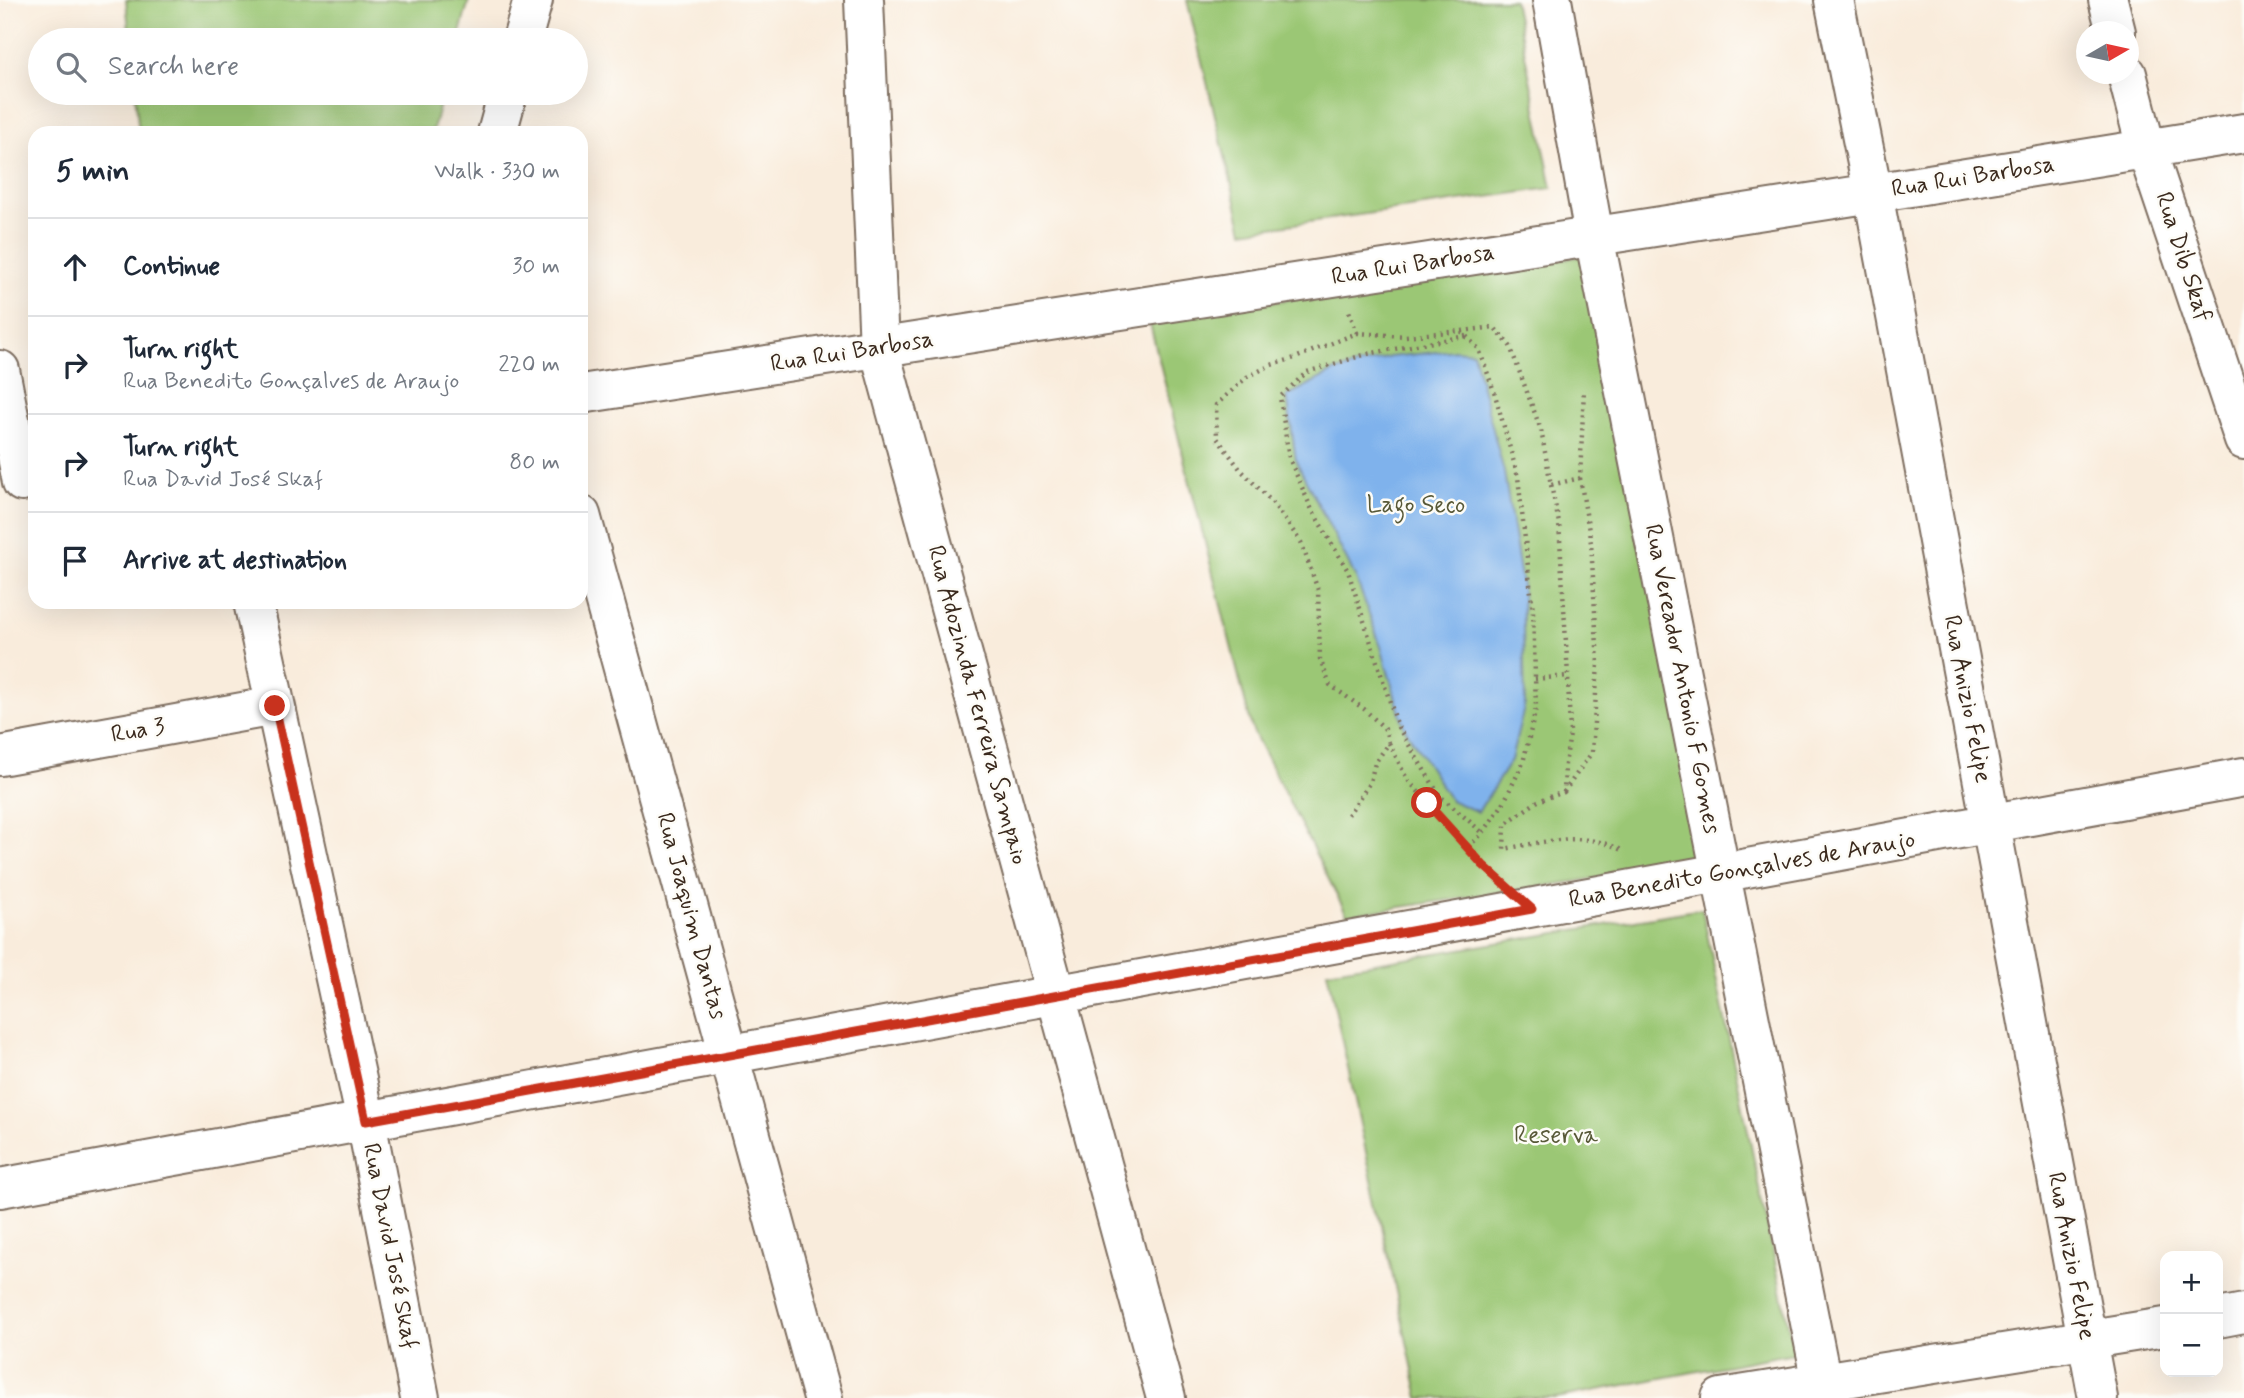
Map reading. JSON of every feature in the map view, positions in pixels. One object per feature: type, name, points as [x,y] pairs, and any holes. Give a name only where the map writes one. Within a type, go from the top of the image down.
[{"type":"street","points":[[525,28],[533,0]]},
{"type":"street","name":"Rua Adozinda Ferreira Sampaio","points":[[864,0],[879,348],[1166,1398]]},
{"type":"street","name":"Rua Vereador Antonio F Gomes","points":[[1552,0],[1594,236],[1823,1390]]},
{"type":"street","name":"Rua Anizio Felipe","points":[[1834,0],[2098,1398]]},
{"type":"street","points":[[2108,0],[2113,21]]},
{"type":"street","name":"Rua Dib Skaf","points":[[2130,84],[2146,148],[2244,440]]},
{"type":"street","points":[[499,126],[505,105]]},
{"type":"street","name":"Rua Rui Barbosa","points":[[588,393],[2244,133]]},
{"type":"street","points":[[0,370],[19,483]]},
{"type":"street","name":"Rua Joaquim Dantas","points":[[588,541],[823,1398]]},
{"type":"street","name":"Rua David José Skaf","points":[[254,609],[366,1121],[420,1398]]},
{"type":"street","name":"Rua 3","points":[[0,756],[275,706]]},
{"type":"street","name":"Rua Benedito Gonçalves de Araujo","points":[[0,1188],[2244,777]]},
{"type":"street","points":[[2223,1317],[2244,1313]]},
{"type":"street","points":[[1721,1398],[1823,1390],[2160,1328]]},
{"type":"path","points":[[1339,276],[1357,333]]},
{"type":"path","points":[[1483,833],[1440,796],[1398,727],[1348,571],[1312,510],[1289,458],[1280,397],[1307,372],[1367,354],[1494,327],[1510,346],[1541,430],[1560,537],[1570,734],[1564,792]]},
{"type":"path","points":[[1468,848],[1483,833],[1503,804],[1523,763],[1536,708],[1533,611],[1518,477],[1494,391],[1479,349],[1464,333],[1405,336],[1357,333],[1271,365],[1247,377],[1216,405],[1217,438],[1240,469],[1272,502],[1301,542],[1318,590],[1320,659],[1330,685],[1364,709],[1385,729],[1407,779],[1483,865],[1532,909]]},
{"type":"path","points":[[1584,388],[1580,478],[1591,543],[1598,664],[1592,752],[1564,792],[1538,801],[1505,824],[1504,849],[1576,838],[1608,843],[1629,855]]},
{"type":"path","points":[[1551,485],[1580,478]]},
{"type":"path","points":[[1535,680],[1568,677]]},
{"type":"path","points":[[1348,815],[1370,782],[1375,763],[1389,743]]},
{"type":"path","points":[[1427,803],[1440,796]]},
{"type":"green space","points":[[126,0],[469,0],[461,28],[129,28]]},
{"type":"green space","points":[[1187,0],[1514,0],[1552,188],[1243,231]]},
{"type":"green space","points":[[136,105],[440,105],[434,126],[138,126]]},
{"type":"green space","name":"Lago Seco","points":[[1584,256],[1707,862],[1347,915],[1252,729],[1149,320]]},
{"type":"green space","name":"Reserva","points":[[1702,909],[1794,1353],[1556,1398],[1419,1398],[1327,971]]},
{"type":"water","points":[[1455,350],[1473,352],[1504,472],[1522,584],[1525,704],[1511,760],[1478,812],[1450,800],[1404,727],[1381,647],[1356,578],[1296,461],[1287,396],[1333,372],[1390,357]]},
{"type":"route","points":[[275,706],[366,1121],[1532,909],[1483,865],[1427,803]]}]
